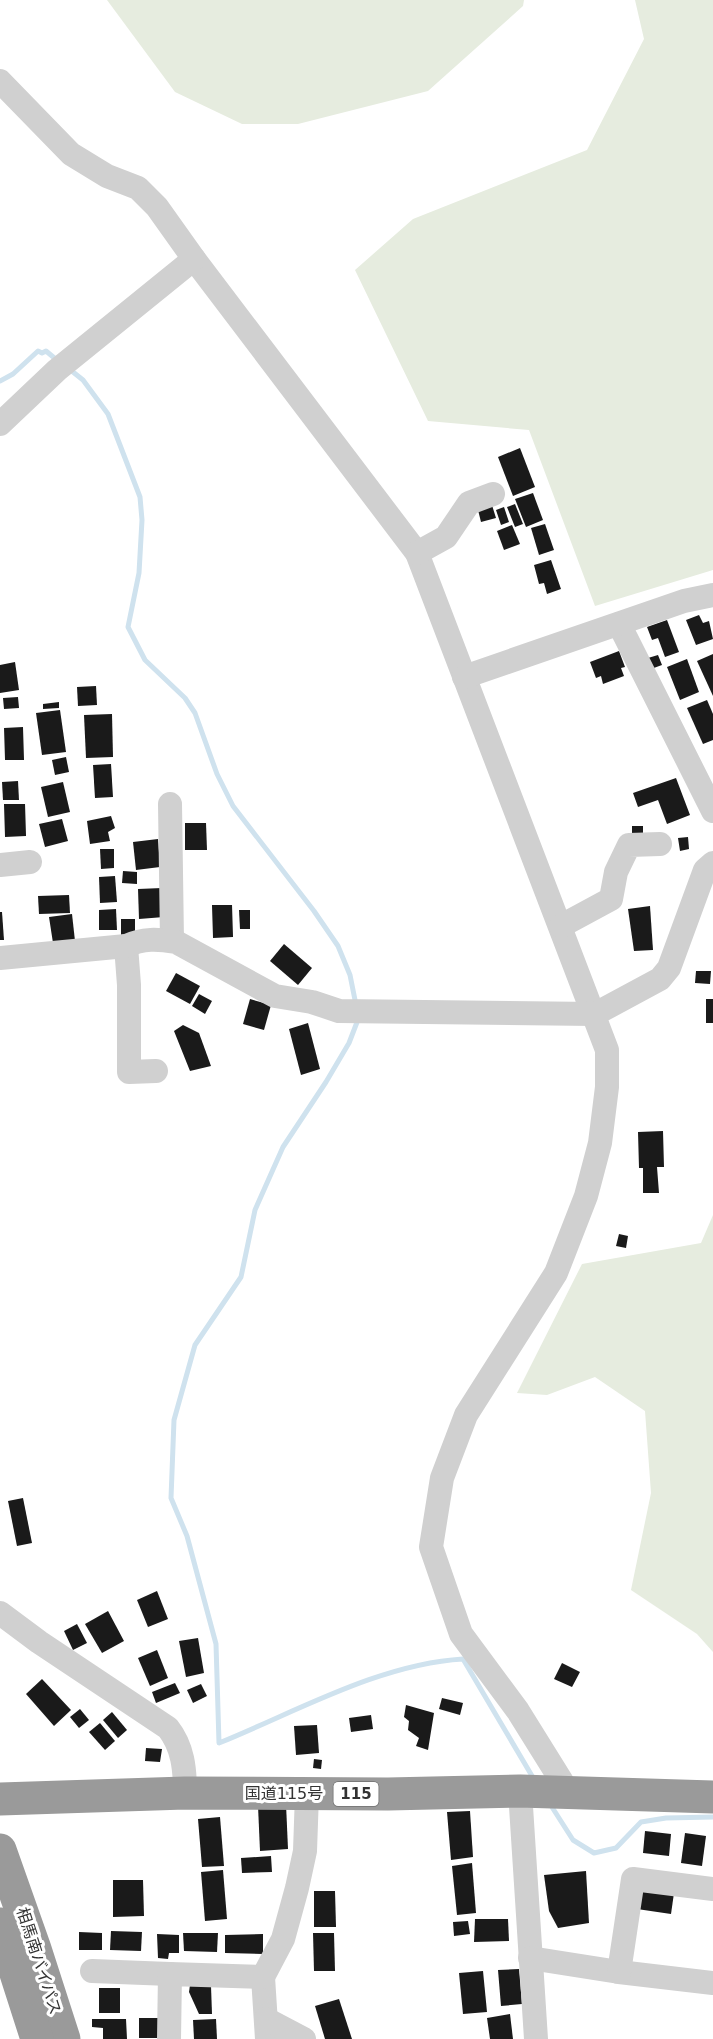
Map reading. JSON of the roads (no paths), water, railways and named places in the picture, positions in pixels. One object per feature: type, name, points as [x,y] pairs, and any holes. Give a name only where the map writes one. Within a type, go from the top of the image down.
[{"type":"highway","name":"国道115号","points":[[0,1799],[185,1793],[520,1791],[713,1797]]},
{"type":"highway","name":"相馬南バイパス","points":[[0,1850],[64,2039]]},
{"type":"highway","name":"相馬南バイパス","points":[[0,1924],[37,2039]]},
{"type":"street","points":[[0,81],[71,154],[107,176],[138,188],[157,207],[417,553],[607,1050],[607,1088],[600,1143],[586,1196],[556,1274],[466,1415],[442,1478],[431,1547],[461,1634],[518,1712],[568,1793]]},
{"type":"street","points":[[0,424],[57,370],[194,259]]},
{"type":"street","points":[[417,553],[446,537],[469,503],[493,494]]},
{"type":"street","points":[[464,676],[684,601],[711,600]]},
{"type":"street","points":[[619,624],[713,811]]},
{"type":"street","points":[[170,804],[172,941]]},
{"type":"street","points":[[561,926],[611,899],[616,872],[629,845],[660,844]]},
{"type":"street","points":[[0,865],[30,862]]},
{"type":"street","points":[[0,958],[30,957],[126,946],[138,940],[161,939],[172,941],[275,996],[312,1002],[339,1011],[595,1014],[660,979],[669,968],[705,870],[713,863]]},
{"type":"street","points":[[126,946],[129,985],[129,1072],[156,1071]]},
{"type":"street","points":[[0,1613],[39,1642],[168,1728],[176,1738],[181,1754],[185,1771],[185,1793]]},
{"type":"street","points":[[520,1791],[536,2039]]},
{"type":"street","points":[[304,2039],[266,2029],[263,1977],[283,1939],[297,1888],[305,1851],[307,1794]]},
{"type":"street","points":[[619,1972],[633,1879],[713,1889]]},
{"type":"street","points":[[530,1958],[619,1972],[713,1983]]},
{"type":"street","points":[[92,1971],[263,1977]]},
{"type":"street","points":[[169,2039],[170,1974]]},
{"type":"waterway","points":[[0,381],[13,374],[38,351],[42,353],[46,351],[58,361]]},
{"type":"waterway","points":[[68,368],[83,380],[108,414],[140,497],[142,520],[139,573],[128,627],[145,660],[185,698],[195,713],[217,774],[233,806],[338,946],[350,975],[356,1005]]},
{"type":"waterway","points":[[359,1017],[349,1043],[283,1147],[255,1210],[241,1277],[195,1345],[174,1420],[171,1498],[187,1536],[216,1644],[219,1743],[338,1691],[369,1680],[400,1670],[463,1659],[535,1781]]},
{"type":"waterway","points":[[550,1804],[573,1840],[594,1853],[616,1848],[641,1822],[666,1818],[713,1817]]}]
